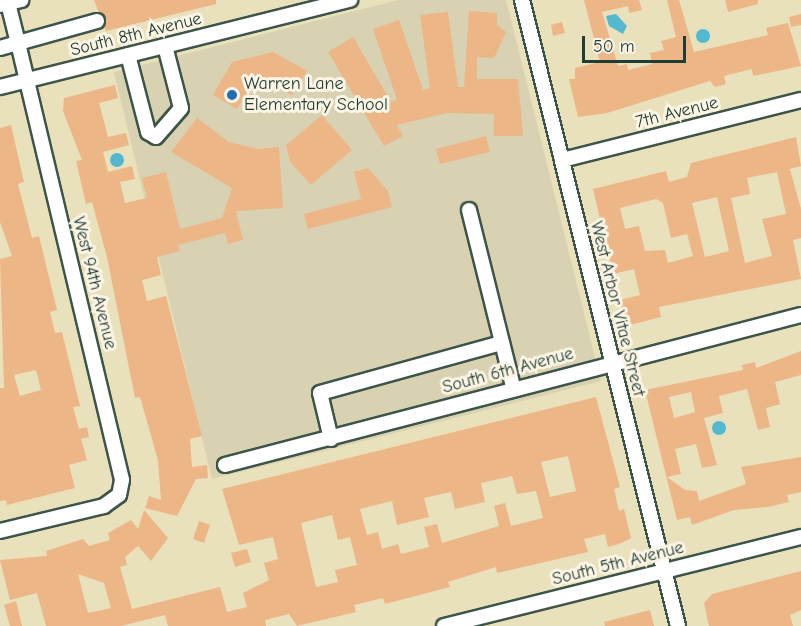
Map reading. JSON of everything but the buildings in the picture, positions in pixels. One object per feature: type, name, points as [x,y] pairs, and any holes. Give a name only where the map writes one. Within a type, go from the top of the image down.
[{"type":"street","name":"South 8th Avenue","points":[[0,87],[350,0]]},
{"type":"street","name":"West Arbor Vitae Street","points":[[522,0],[678,626]]},
{"type":"street","name":"West 94th Avenue","points":[[0,531],[104,506],[119,495],[121,464],[25,81],[10,3]]},
{"type":"street","points":[[0,48],[96,21]]},
{"type":"street","points":[[128,55],[148,132],[156,137],[181,108],[165,46]]},
{"type":"street","name":"7th Avenue","points":[[562,160],[801,100]]},
{"type":"street","points":[[469,210],[513,386]]},
{"type":"street","name":"South 6th Avenue","points":[[225,465],[331,439],[513,386],[801,315]]},
{"type":"street","points":[[331,439],[320,393],[502,343]]},
{"type":"street","name":"South 5th Avenue","points":[[444,626],[801,537]]},
{"type":"shaded area","points":[[398,0],[506,0],[601,381],[212,479],[114,72]]},
{"type":"water","points":[[616,14],[627,26],[623,34],[609,26],[606,16]]},
{"type":"water","points":[[703,29],[708,31],[710,36],[708,41],[703,43],[698,41],[696,36],[698,31]]},
{"type":"water","points":[[114,153],[120,153],[124,160],[120,167],[114,167],[110,163],[110,157]]},
{"type":"water","points":[[716,421],[722,421],[726,428],[722,435],[716,435],[712,431],[712,425]]},
{"type":"place","name":"Warren Lane Elementary School","points":[[232,95]]}]
